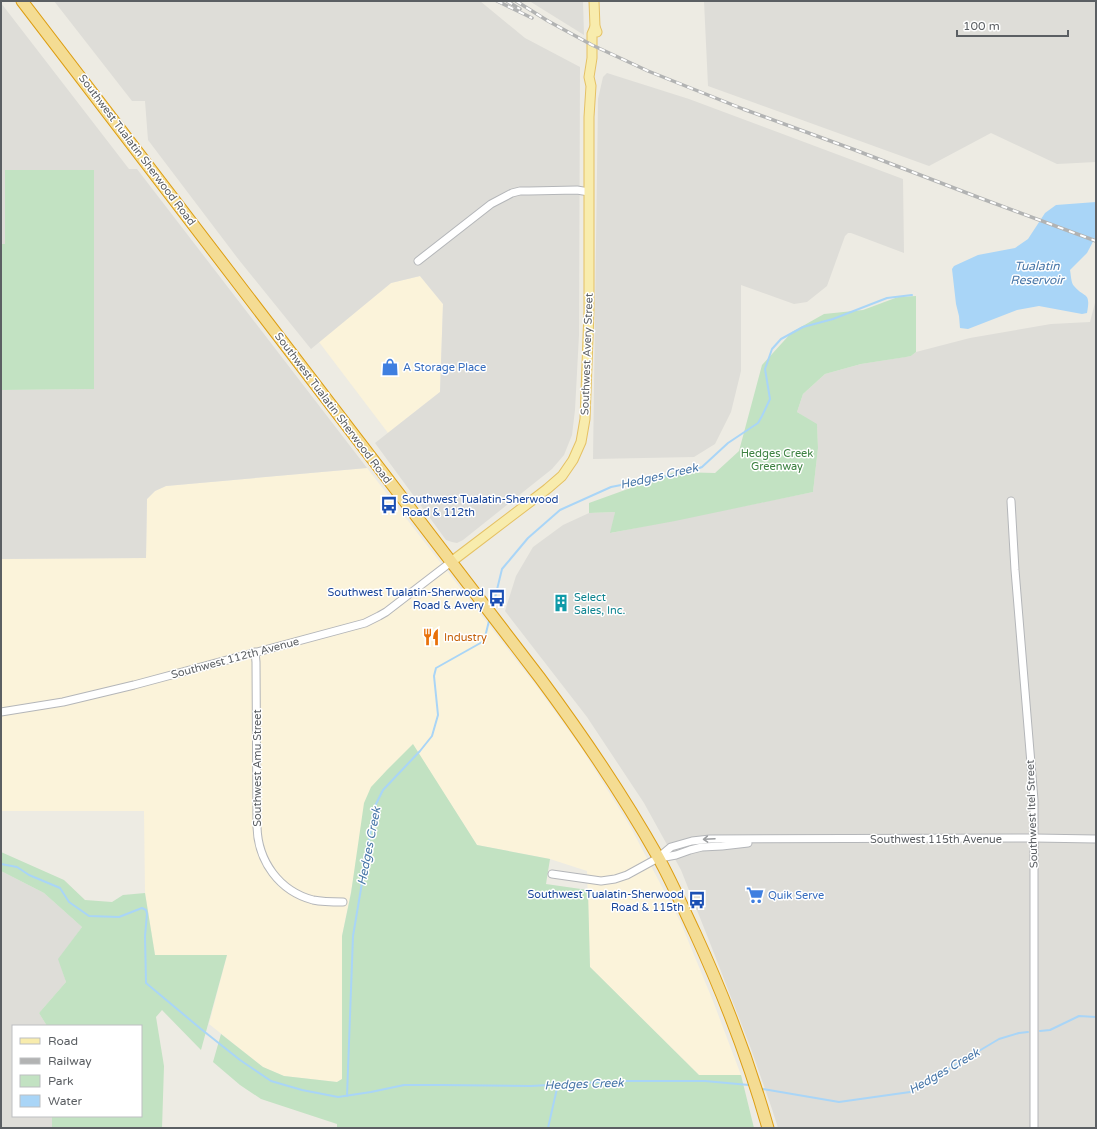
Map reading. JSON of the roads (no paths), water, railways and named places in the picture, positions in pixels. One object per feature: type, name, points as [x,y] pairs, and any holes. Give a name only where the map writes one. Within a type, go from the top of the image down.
[{"type":"highway","name":"Southwest Tualatin Sherwood Road","points":[[22,1],[540,678],[587,742],[616,786],[658,858],[680,900],[716,979],[749,1066],[768,1128]]},
{"type":"main road","name":"Southwest Avery Street","points":[[451,562],[562,476],[569,468],[577,453],[583,432],[586,403],[589,311],[589,117],[591,86],[594,78],[598,48],[598,34],[595,27],[594,1]]},
{"type":"street","points":[[418,261],[491,204],[512,193],[529,190],[577,190],[589,192]]},
{"type":"street","name":"Southwest Itel Street","points":[[1012,501],[1015,570],[1034,800],[1034,1128]]},
{"type":"street","name":"Southwest 112th Avenue","points":[[1,712],[63,702],[158,679],[357,626],[386,612],[451,562]]},
{"type":"street","name":"Southwest Amu Street","points":[[255,652],[257,837],[259,848],[270,869],[277,879],[287,888],[299,895],[311,899],[343,902]]},
{"type":"street","name":"Southwest 115th Avenue","points":[[552,874],[592,880],[609,880],[627,875],[658,858],[671,847],[692,841],[710,839],[1096,839]]},
{"type":"water","name":"Tualatin Reservoir","points":[[1096,202],[1096,236],[1087,253],[1070,270],[1073,285],[1088,298],[1087,313],[1082,314],[1039,306],[1017,310],[968,329],[960,328],[952,269],[954,266],[978,255],[1015,248],[1028,239],[1045,213],[1056,205]]},
{"type":"waterway","name":"Hedges Creek","points":[[493,606],[502,569],[528,538],[560,510],[611,487],[692,471],[702,467],[728,443],[758,423],[770,399],[765,369],[772,349],[781,339],[803,327],[833,319],[887,298],[912,295]]},
{"type":"waterway","name":"Hedges Creek","points":[[347,1096],[353,936],[375,806],[383,790],[432,736],[438,715],[434,676],[436,668],[484,641],[489,621]]},
{"type":"waterway","name":"Hedges Creek","points":[[1,864],[17,867],[29,875],[60,888],[69,902],[89,916],[119,917],[142,908],[146,910],[146,983],[240,1060],[271,1081],[302,1090],[338,1097],[404,1085],[531,1086],[620,1081],[705,1081],[749,1085]]},
{"type":"waterway","name":"Hedges Creek","points":[[1040,1031],[1050,1030],[1079,1016],[1096,1017]]},
{"type":"waterway","name":"Hedges Creek","points":[[763,1089],[839,1102],[910,1092],[999,1039],[1028,1032]]},
{"type":"waterway","points":[[548,1128],[558,1084]]},
{"type":"railway","points":[[497,1],[532,18]]},
{"type":"railway","points":[[507,1],[520,9]]},
{"type":"railway","points":[[516,1],[548,21],[592,45],[648,71],[743,109],[1096,241]]},
{"type":"place","name":"A Storage Place","points":[[390,367]]},
{"type":"place","name":"Southwest Tualatin-Sherwood Road & 112th","points":[[389,505]]},
{"type":"place","name":"Southwest Tualatin-Sherwood Road & Avery","points":[[497,598]]},
{"type":"place","name":"Select Sales, Inc.","points":[[561,603]]},
{"type":"place","name":"Industry","points":[[431,637]]},
{"type":"place","name":"Quik Serve","points":[[755,895]]},
{"type":"place","name":"Southwest Tualatin-Sherwood Road & 115th","points":[[697,900]]},
{"type":"park label","name":"Hedges Creek Greenway","points":[[777,459]]}]
